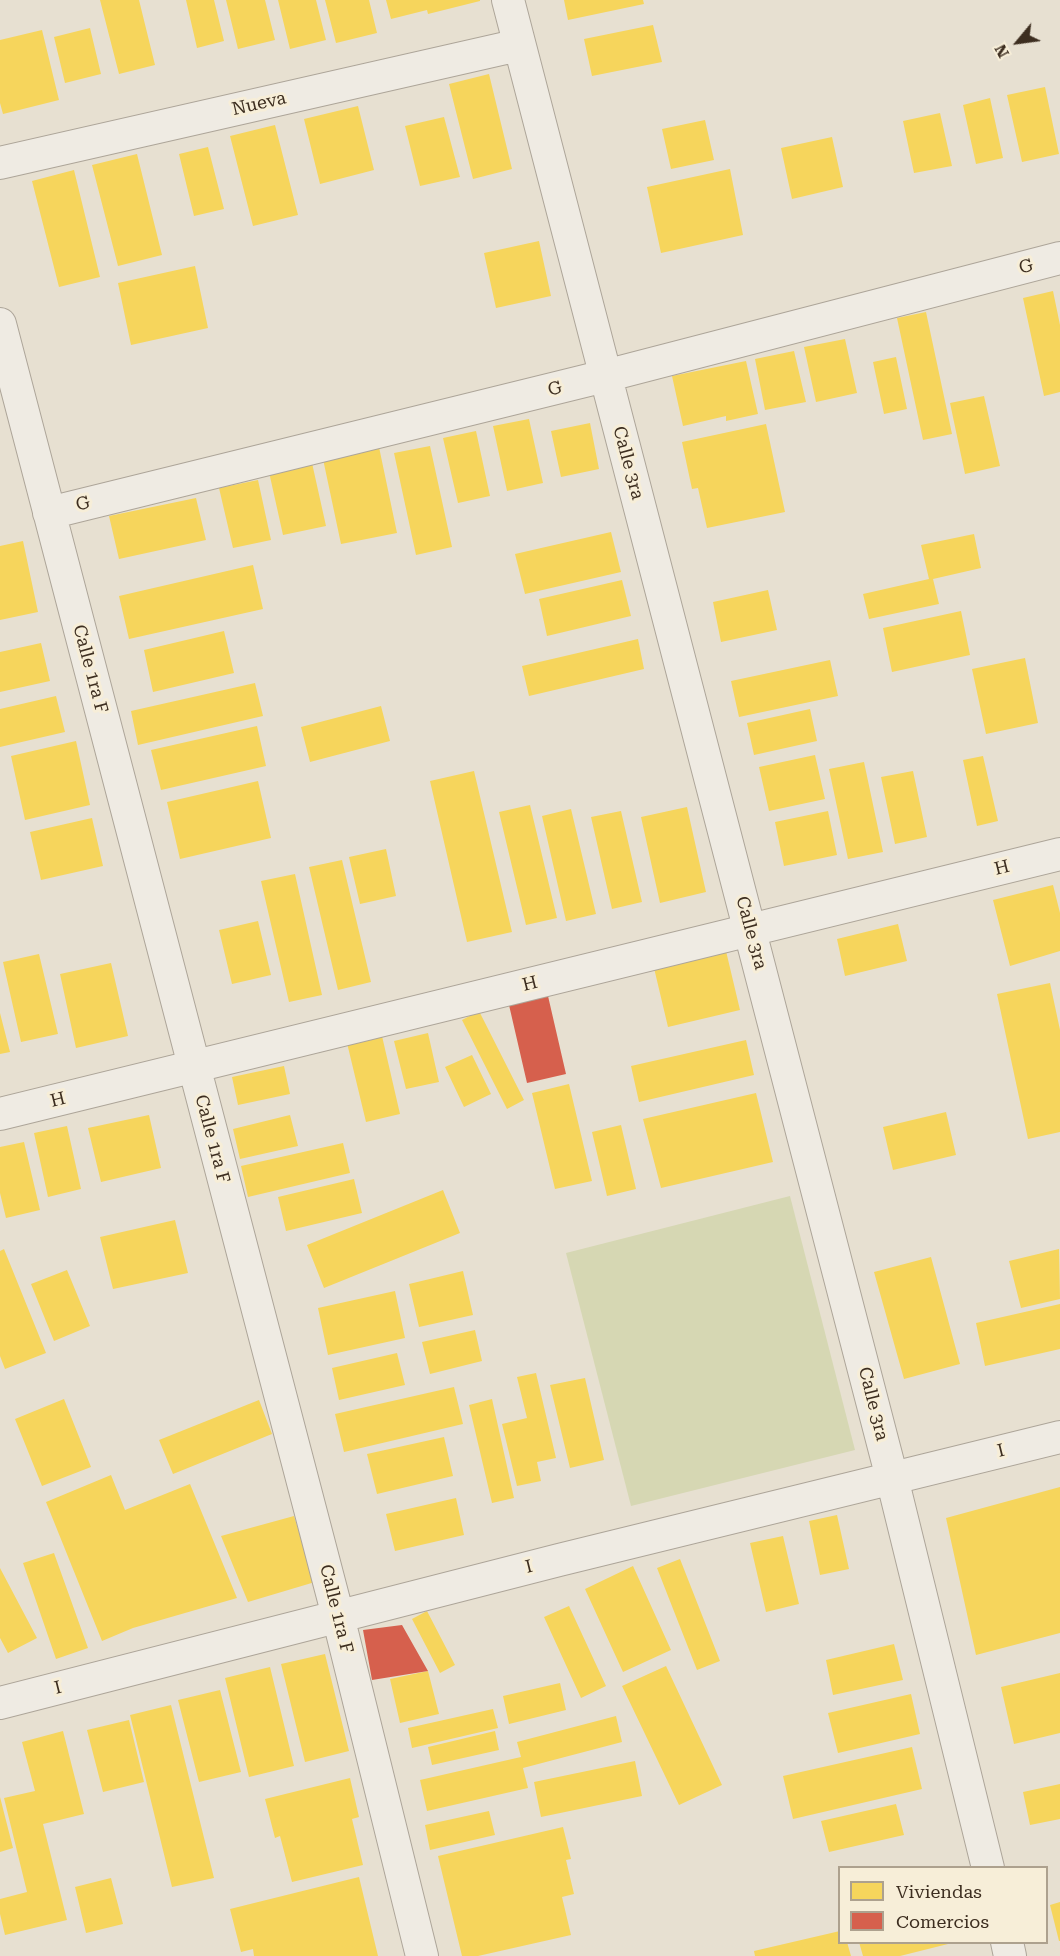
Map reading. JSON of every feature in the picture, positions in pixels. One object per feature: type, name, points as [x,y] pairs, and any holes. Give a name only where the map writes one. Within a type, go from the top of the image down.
[{"type":"street","name":"Calle 3ra","points":[[508,0],[892,1478],[988,1866]]},
{"type":"street","name":"Nueva","points":[[0,163],[519,45]]},
{"type":"street","name":"G","points":[[49,513],[605,376],[1060,258]]},
{"type":"street","name":"Calle 1ra F","points":[[0,324],[338,1616],[422,1956]]},
{"type":"street","name":"H","points":[[0,1114],[1060,854]]},
{"type":"street","name":"I","points":[[0,1703],[338,1616],[1060,1437]]},
{"type":"green space","points":[[790,1196],[855,1450],[631,1506],[566,1253]]},
{"type":"building: Viviendas","points":[[100,0],[139,0],[155,65],[119,74]]},
{"type":"building: Viviendas","points":[[186,0],[214,0],[224,41],[197,48]]},
{"type":"building: Viviendas","points":[[226,0],[265,0],[275,40],[238,49]]},
{"type":"building: Viviendas","points":[[278,0],[316,0],[326,40],[290,49]]},
{"type":"building: Viviendas","points":[[325,0],[369,0],[377,33],[336,43]]},
{"type":"building: Viviendas","points":[[386,0],[480,1],[428,14],[427,10],[391,19]]},
{"type":"building: Viviendas","points":[[564,0],[643,0],[644,4],[568,20]]},
{"type":"building: Viviendas","points":[[653,25],[662,62],[592,76],[584,39]]},
{"type":"building: Viviendas","points":[[90,28],[101,74],[65,83],[54,37]]},
{"type":"building: Viviendas","points":[[42,30],[59,100],[3,114],[0,103],[0,40]]},
{"type":"building: Viviendas","points":[[489,74],[512,169],[473,179],[449,84]]},
{"type":"building: Viviendas","points":[[1045,87],[1059,154],[1022,162],[1007,95]]},
{"type":"building: Viviendas","points":[[990,98],[1003,158],[976,164],[963,105]]},
{"type":"building: Viviendas","points":[[358,106],[374,170],[320,184],[304,119]]},
{"type":"building: Viviendas","points":[[940,113],[952,166],[914,173],[903,121]]},
{"type":"building: Viviendas","points":[[444,117],[460,177],[420,186],[405,126]]},
{"type":"building: Viviendas","points":[[705,120],[714,160],[671,169],[662,129]]},
{"type":"building: Viviendas","points":[[275,125],[298,215],[253,226],[230,136]]},
{"type":"building: Viviendas","points":[[832,137],[843,187],[792,199],[781,148]]},
{"type":"building: Viviendas","points":[[208,147],[224,209],[194,216],[179,154]]},
{"type":"building: Viviendas","points":[[137,154],[162,255],[118,266],[92,165]]},
{"type":"building: Viviendas","points":[[730,169],[743,235],[661,253],[647,187]]},
{"type":"building: Viviendas","points":[[74,170],[100,277],[59,287],[32,181]]},
{"type":"building: Viviendas","points":[[539,241],[551,296],[496,308],[484,253]]},
{"type":"building: Viviendas","points":[[195,266],[208,328],[131,345],[118,283]]},
{"type":"building: Viviendas","points":[[1053,291],[1060,325],[1060,392],[1044,396],[1023,298]]},
{"type":"building: Viviendas","points":[[926,312],[952,434],[923,440],[897,318]]},
{"type":"building: Viviendas","points":[[845,339],[857,393],[816,402],[804,347]]},
{"type":"building: Viviendas","points":[[794,351],[806,402],[765,410],[755,359]]},
{"type":"building: Viviendas","points":[[896,357],[907,409],[884,414],[873,362]]},
{"type":"building: Viviendas","points":[[746,361],[758,414],[726,421],[726,416],[683,426],[672,376]]},
{"type":"building: Viviendas","points":[[984,396],[1000,466],[965,474],[950,403]]},
{"type":"building: Viviendas","points":[[529,419],[543,483],[507,491],[493,426]]},
{"type":"building: Viviendas","points":[[590,423],[599,469],[561,477],[551,431]]},
{"type":"building: Viviendas","points":[[766,424],[785,512],[707,528],[698,488],[692,489],[682,442]]},
{"type":"building: Viviendas","points":[[476,431],[490,496],[458,503],[443,438]]},
{"type":"building: Viviendas","points":[[430,446],[452,547],[416,555],[394,453]]},
{"type":"building: Viviendas","points":[[379,447],[397,533],[341,544],[323,459]]},
{"type":"building: Viviendas","points":[[312,463],[326,526],[283,535],[269,472]]},
{"type":"building: Viviendas","points":[[258,480],[271,540],[233,548],[219,488]]},
{"type":"building: Viviendas","points":[[196,498],[206,540],[119,559],[109,516]]},
{"type":"building: Viviendas","points":[[611,532],[621,572],[525,594],[515,554]]},
{"type":"building: Viviendas","points":[[974,534],[981,568],[933,579],[939,604],[869,619],[863,594],[929,579],[921,545]]},
{"type":"building: Viviendas","points":[[23,541],[38,612],[0,620],[0,546]]},
{"type":"building: Viviendas","points":[[253,565],[263,609],[129,639],[119,596]]},
{"type":"building: Viviendas","points":[[622,580],[631,616],[547,636],[539,599]]},
{"type":"building: Viviendas","points":[[768,590],[777,630],[721,642],[713,602]]},
{"type":"building: Viviendas","points":[[961,611],[970,655],[892,672],[883,628]]},
{"type":"building: Viviendas","points":[[224,631],[234,673],[153,692],[144,650]]},
{"type":"building: Viviendas","points":[[638,639],[644,669],[529,696],[522,666]]},
{"type":"building: Viviendas","points":[[41,643],[50,681],[0,692],[0,652]]},
{"type":"building: Viviendas","points":[[1025,658],[1038,723],[986,734],[972,669]]},
{"type":"building: Viviendas","points":[[830,660],[838,696],[739,717],[731,681]]},
{"type":"building: Viviendas","points":[[255,683],[263,716],[138,745],[131,711]]},
{"type":"building: Viviendas","points":[[56,696],[65,732],[0,747],[0,709]]},
{"type":"building: Viviendas","points":[[381,706],[390,741],[310,762],[301,727]]},
{"type":"building: Viviendas","points":[[810,709],[817,741],[754,755],[747,723]]},
{"type":"building: Viviendas","points":[[257,726],[266,766],[161,790],[151,750]]},
{"type":"building: Viviendas","points":[[76,741],[90,805],[25,820],[11,756]]},
{"type":"building: Viviendas","points":[[815,755],[825,799],[769,811],[759,767]]},
{"type":"building: Viviendas","points":[[983,756],[998,821],[977,826],[963,760]]},
{"type":"building: Viviendas","points":[[864,762],[883,852],[848,859],[829,769]]},
{"type":"building: Viviendas","points":[[474,771],[512,932],[467,942],[430,781]]},
{"type":"building: Viviendas","points":[[913,771],[927,837],[895,844],[881,777]]},
{"type":"building: Viviendas","points":[[258,781],[271,838],[180,859],[167,802]]},
{"type":"building: Viviendas","points":[[530,805],[557,918],[526,925],[499,812]]},
{"type":"building: Viviendas","points":[[687,807],[706,892],[660,903],[641,817]]},
{"type":"building: Viviendas","points":[[571,809],[596,914],[566,921],[542,816]]},
{"type":"building: Viviendas","points":[[621,811],[642,902],[612,909],[591,817]]},
{"type":"building: Viviendas","points":[[828,811],[837,855],[784,866],[775,822]]},
{"type":"building: Viviendas","points":[[92,818],[103,866],[41,880],[30,832]]},
{"type":"building: Viviendas","points":[[386,849],[396,896],[360,904],[349,857]]},
{"type":"building: Viviendas","points":[[342,860],[371,982],[338,990],[309,867]]},
{"type":"building: Viviendas","points":[[295,874],[322,995],[289,1002],[261,881]]},
{"type":"building: Viviendas","points":[[1053,885],[1060,913],[1060,951],[1010,966],[993,900]]},
{"type":"building: Viviendas","points":[[258,921],[271,975],[232,984],[219,930]]},
{"type":"building: Viviendas","points":[[898,924],[907,961],[845,976],[837,939]]},
{"type":"building: Viviendas","points":[[726,951],[740,1010],[668,1027],[654,968]]},
{"type":"building: Viviendas","points":[[39,954],[58,1034],[21,1042],[3,962]]},
{"type":"building: Viviendas","points":[[111,963],[128,1036],[76,1048],[60,974]]},
{"type":"building: Viviendas","points":[[1050,983],[1060,1030],[1060,1132],[1028,1139],[997,994]]},
{"type":"building: Viviendas","points":[[479,1011],[524,1100],[507,1109],[462,1020]]},
{"type":"building: Viviendas","points":[[0,1013],[10,1052],[0,1054]]},
{"type":"building: Viviendas","points":[[428,1033],[439,1082],[406,1089],[394,1041]]},
{"type":"building: Viviendas","points":[[382,1036],[400,1114],[366,1122],[347,1043]]},
{"type":"building: Viviendas","points":[[746,1040],[754,1075],[639,1102],[631,1066]]},
{"type":"building: Viviendas","points":[[472,1055],[491,1094],[464,1107],[445,1067]]},
{"type":"building: Viviendas","points":[[284,1066],[290,1094],[238,1105],[232,1077]]},
{"type":"building: Viviendas","points":[[569,1084],[592,1181],[555,1189],[532,1093]]},
{"type":"building: Viviendas","points":[[756,1093],[773,1162],[661,1188],[643,1119]]},
{"type":"building: Viviendas","points":[[946,1112],[956,1155],[893,1170],[883,1127]]},
{"type":"building: Viviendas","points":[[149,1115],[161,1168],[101,1182],[88,1128]]},
{"type":"building: Viviendas","points":[[290,1115],[298,1146],[240,1159],[233,1129]]},
{"type":"building: Viviendas","points":[[621,1125],[636,1189],[607,1196],[592,1132]]},
{"type":"building: Viviendas","points":[[67,1126],[81,1189],[48,1197],[34,1133]]},
{"type":"building: Viviendas","points":[[24,1142],[40,1210],[6,1218],[0,1193],[0,1147]]},
{"type":"building: Viviendas","points":[[343,1143],[350,1173],[248,1197],[241,1166]]},
{"type":"building: Viviendas","points":[[354,1179],[362,1213],[286,1231],[278,1197]]},
{"type":"building: Viviendas","points":[[443,1190],[460,1233],[324,1288],[307,1245]]},
{"type":"building: Viviendas","points":[[175,1220],[188,1273],[113,1289],[100,1237]]},
{"type":"building: Viviendas","points":[[4,1249],[46,1353],[5,1369],[0,1356],[0,1251]]},
{"type":"building: Viviendas","points":[[1059,1249],[1060,1299],[1021,1308],[1009,1261]]},
{"type":"building: Viviendas","points":[[931,1257],[960,1364],[904,1379],[874,1272]]},
{"type":"building: Viviendas","points":[[67,1270],[90,1326],[54,1341],[31,1284]]},
{"type":"building: Viviendas","points":[[463,1271],[473,1315],[419,1327],[409,1284]]},
{"type":"building: Viviendas","points":[[395,1291],[405,1338],[328,1355],[318,1308]]},
{"type":"building: Viviendas","points":[[1060,1304],[1060,1349],[985,1366],[976,1323]]},
{"type":"building: Viviendas","points":[[475,1330],[482,1361],[430,1374],[422,1342]]},
{"type":"building: Viviendas","points":[[397,1353],[405,1385],[339,1400],[332,1368]]},
{"type":"building: Viviendas","points":[[536,1373],[556,1458],[537,1462],[541,1481],[517,1486],[502,1424],[527,1418],[517,1377]]},
{"type":"building: Viviendas","points":[[585,1378],[604,1460],[570,1468],[550,1385]]},
{"type":"building: Viviendas","points":[[454,1387],[463,1424],[344,1452],[335,1414]]},
{"type":"building: Viviendas","points":[[64,1399],[91,1467],[42,1486],[15,1419]]},
{"type":"building: Viviendas","points":[[492,1399],[514,1498],[492,1503],[469,1405]]},
{"type":"building: Viviendas","points":[[259,1400],[272,1434],[173,1474],[159,1440]]},
{"type":"building: Viviendas","points":[[444,1437],[453,1476],[377,1494],[367,1454]]},
{"type":"building: Viviendas","points":[[111,1475],[125,1510],[190,1484],[237,1598],[133,1628],[102,1641],[46,1502]]},
{"type":"building: Viviendas","points":[[1060,1487],[1060,1633],[976,1655],[946,1518]]},
{"type":"building: Viviendas","points":[[456,1498],[464,1535],[395,1551],[386,1514]]},
{"type":"building: Viviendas","points":[[837,1515],[849,1569],[820,1575],[809,1521]]},
{"type":"building: Viviendas","points":[[294,1516],[315,1582],[248,1602],[221,1536]]},
{"type":"building: Viviendas","points":[[783,1536],[799,1604],[766,1612],[750,1543]]},
{"type":"building: Viviendas","points":[[54,1553],[88,1648],[56,1659],[23,1563]]},
{"type":"building: Viviendas","points":[[680,1559],[720,1661],[697,1670],[657,1568]]},
{"type":"building: Viviendas","points":[[633,1566],[671,1650],[623,1672],[585,1589]]},
{"type":"building: Viviendas","points":[[0,1568],[37,1638],[8,1653],[0,1638]]},
{"type":"building: Viviendas","points":[[569,1606],[606,1686],[581,1698],[544,1617]]},
{"type":"building: Viviendas","points":[[427,1611],[455,1665],[440,1673],[412,1619]]},
{"type":"building: Viviendas","points":[[894,1644],[903,1680],[833,1695],[826,1660]]},
{"type":"building: Viviendas","points":[[325,1654],[349,1751],[305,1762],[281,1664]]},
{"type":"building: Viviendas","points":[[666,1666],[722,1785],[679,1805],[622,1686]]},
{"type":"building: Viviendas","points":[[270,1667],[294,1766],[249,1777],[225,1678]]},
{"type":"building: Viviendas","points":[[428,1671],[439,1714],[400,1723],[390,1679]]},
{"type":"building: Viviendas","points":[[1060,1673],[1060,1733],[1014,1744],[1001,1687]]},
{"type":"building: Viviendas","points":[[560,1683],[566,1710],[509,1724],[503,1696]]},
{"type":"building: Viviendas","points":[[220,1690],[241,1772],[199,1782],[178,1700]]},
{"type":"building: Viviendas","points":[[911,1694],[920,1734],[838,1753],[828,1713]]},
{"type":"building: Viviendas","points":[[171,1705],[214,1878],[172,1887],[130,1715]]},
{"type":"building: Viviendas","points":[[493,1709],[498,1728],[412,1748],[408,1728]]},
{"type":"building: Viviendas","points":[[616,1716],[622,1742],[523,1768],[528,1788],[427,1811],[420,1780],[521,1757],[517,1742]]},
{"type":"building: Viviendas","points":[[129,1720],[144,1782],[103,1792],[87,1730]]},
{"type":"building: Viviendas","points":[[63,1731],[84,1814],[43,1824],[67,1920],[5,1935],[0,1914],[0,1899],[27,1892],[4,1798],[35,1791],[22,1742]]},
{"type":"building: Viviendas","points":[[495,1731],[499,1750],[432,1765],[428,1747]]},
{"type":"building: Viviendas","points":[[912,1747],[922,1789],[793,1819],[783,1776]]},
{"type":"building: Viviendas","points":[[635,1761],[642,1796],[541,1817],[534,1782]]},
{"type":"building: Viviendas","points":[[350,1778],[359,1817],[352,1819],[363,1865],[292,1882],[280,1836],[275,1838],[265,1799]]},
{"type":"building: Viviendas","points":[[1060,1784],[1060,1819],[1030,1825],[1023,1792]]},
{"type":"building: Viviendas","points":[[0,1797],[13,1848],[0,1852]]},
{"type":"building: Viviendas","points":[[896,1804],[904,1835],[829,1852],[821,1821]]},
{"type":"building: Viviendas","points":[[489,1811],[495,1835],[430,1850],[425,1825]]},
{"type":"building: Viviendas","points":[[563,1827],[571,1859],[566,1860],[574,1894],[562,1897],[571,1935],[478,1956],[462,1956],[438,1856]]},
{"type":"building: Viviendas","points":[[359,1877],[378,1956],[254,1956],[253,1949],[241,1952],[230,1909]]},
{"type":"building: Viviendas","points":[[111,1878],[123,1924],[86,1933],[75,1887]]},
{"type":"building: Viviendas","points":[[1060,1902],[1060,1941],[1059,1941],[1050,1905]]},
{"type":"building: Viviendas","points":[[838,1931],[838,1944],[848,1944],[851,1956],[755,1956],[754,1951]]},
{"type":"building: Viviendas","points":[[860,1944],[948,1944],[900,1956],[863,1956]]},
{"type":"building: Comercios","points":[[548,996],[566,1074],[527,1083],[509,1005]]},
{"type":"building: Comercios","points":[[402,1625],[428,1671],[372,1680],[363,1630]]}]
